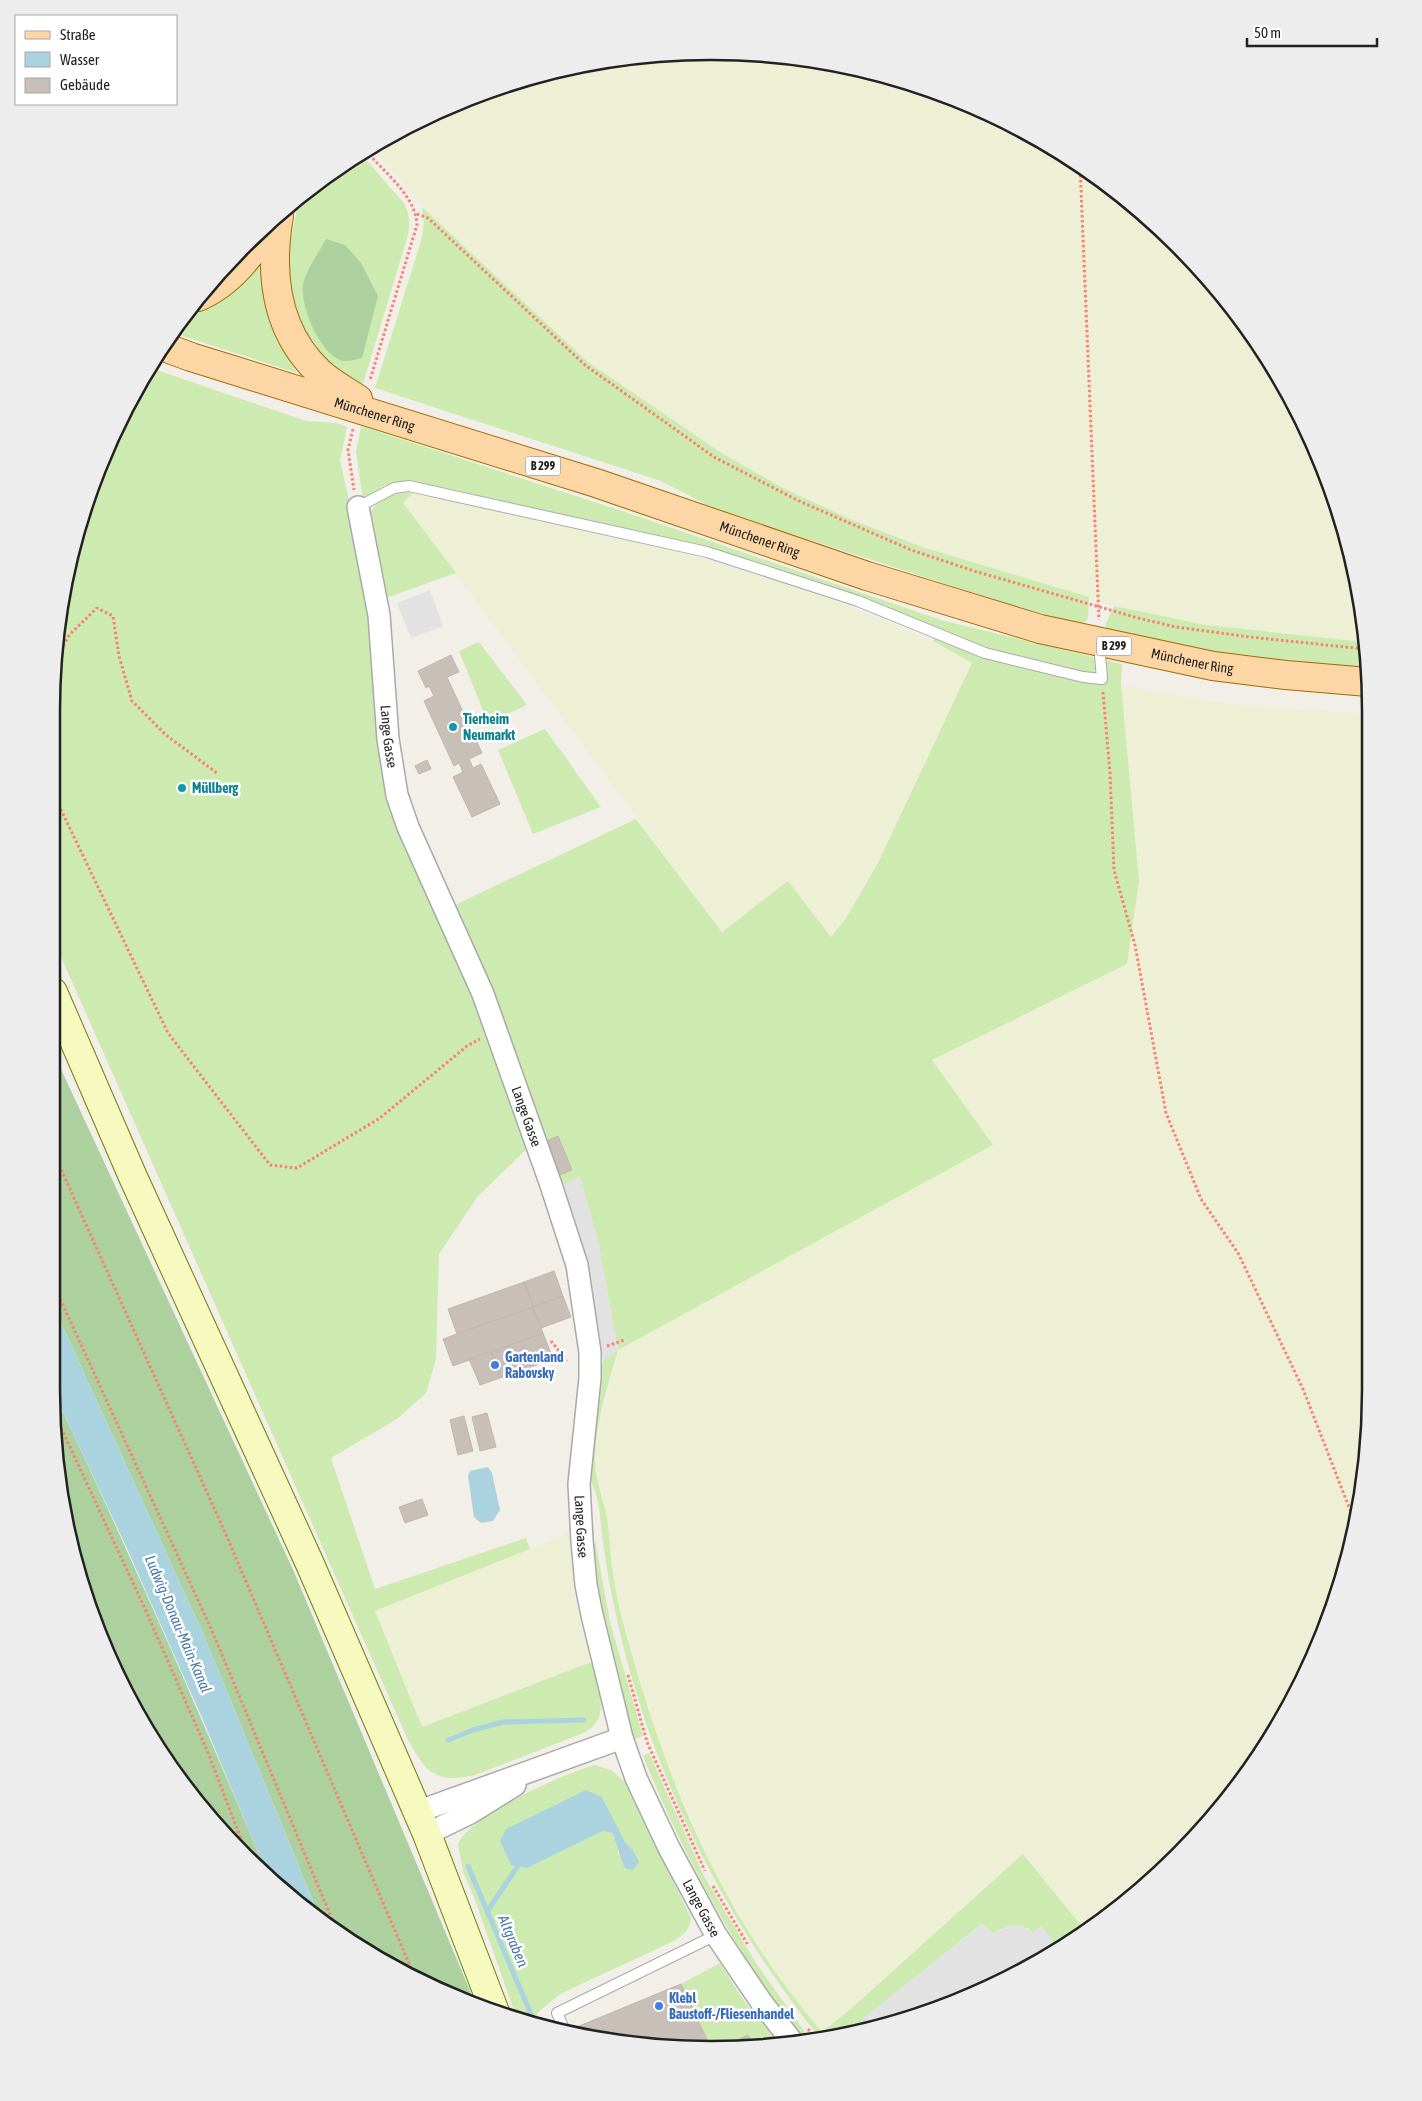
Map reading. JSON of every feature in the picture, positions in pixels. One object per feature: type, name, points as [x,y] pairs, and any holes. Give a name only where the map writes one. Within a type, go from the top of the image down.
[{"type":"main road","points":[[278,226],[274,275],[279,303],[288,327],[321,374],[385,416]]},
{"type":"main road","points":[[220,285],[248,258],[255,247]]},
{"type":"main road","name":"Münchener Ring","points":[[170,349],[596,483],[858,572],[1040,629],[1213,666],[1361,681]]},
{"type":"main road","points":[[168,352],[190,357]]},
{"type":"main road","points":[[60,1008],[133,1177],[310,1564],[422,1823],[491,2002]]},
{"type":"street","name":"Lange Gasse","points":[[358,507],[379,615],[388,739],[397,795],[408,827],[466,954],[496,1030],[570,1242],[581,1286],[588,1331],[590,1378],[579,1484],[582,1541],[586,1585],[592,1615],[622,1738],[636,1778],[669,1848],[716,1935],[762,2002],[798,2032]]},
{"type":"street","points":[[422,1823],[488,1803],[539,1767],[622,1738]]},
{"type":"lane","points":[[358,507],[394,488],[409,486],[707,552],[858,601],[985,652],[1083,678],[1102,679],[1099,643]]},
{"type":"lane","points":[[561,2023],[557,2013],[716,1935]]},
{"type":"path","points":[[368,388],[417,226],[416,214],[411,202],[371,156]]},
{"type":"path","points":[[1080,175],[1099,643]]},
{"type":"path","points":[[416,214],[428,218],[585,365],[714,457],[799,501],[911,550],[974,571],[1176,627],[1359,648]]},
{"type":"path","points":[[354,426],[348,450],[358,507]]},
{"type":"path","points":[[64,645],[70,634],[97,608],[113,616],[119,656],[132,700],[166,735],[217,773]]},
{"type":"path","points":[[1102,679],[1110,772],[1114,870],[1135,945],[1166,1113],[1201,1200],[1238,1253],[1302,1389],[1350,1510]]},
{"type":"path","points":[[60,807],[168,1033],[270,1165],[297,1168],[380,1118],[467,1046],[496,1030]]},
{"type":"path","points":[[60,1169],[224,1530],[411,1968]]},
{"type":"path","points":[[60,1299],[213,1632],[331,1918]]},
{"type":"path","points":[[551,1341],[567,1361]]},
{"type":"path","points":[[61,1429],[146,1611],[209,1755],[241,1839]]},
{"type":"path","points":[[626,1668],[647,1742],[706,1874]]},
{"type":"path","points":[[710,1881],[750,1949]]},
{"type":"green space","points":[[711,60],[754,61],[796,66],[879,82],[960,110],[999,127],[1073,170],[1140,222],[1200,282],[1252,349],[1295,423],[1327,502],[1340,543],[1349,584],[1358,641],[1206,625],[1114,606],[993,571],[922,547],[850,519],[783,488],[723,454],[588,362],[422,207],[377,152],[423,127],[502,95],[543,82],[626,66],[668,61]]},
{"type":"green space","points":[[366,160],[403,202],[408,214],[408,235],[363,384],[345,379],[319,357],[291,308],[287,259],[297,210]]},
{"type":"green space","points":[[422,207],[588,362],[723,454],[783,488],[850,519],[922,547],[1089,597],[1088,619],[1078,624],[1011,605],[717,510],[661,481],[375,388],[421,241],[424,223]]},
{"type":"green space","points":[[326,239],[345,245],[361,263],[378,296],[362,358],[350,361],[343,361],[334,357],[326,349],[312,327],[304,301],[304,280]]},
{"type":"green space","points":[[260,262],[267,306],[283,346],[297,373],[180,335],[198,312],[214,304]]},
{"type":"green space","points":[[157,370],[306,421],[337,423],[347,427],[340,460],[371,612],[380,762],[392,814],[460,967],[508,1088],[529,1147],[478,1196],[439,1254],[436,1359],[426,1393],[397,1419],[331,1458],[375,1589],[526,1538],[530,1549],[375,1611],[422,1727],[591,1662],[600,1697],[600,1715],[596,1723],[585,1732],[475,1775],[462,1777],[441,1777],[434,1773],[421,1761],[408,1740],[60,955],[60,711],[61,668],[66,626],[82,543],[95,502],[127,423]]},
{"type":"green space","points":[[361,426],[625,512],[941,620],[1122,664],[1121,685],[1139,880],[1127,964],[932,1060],[993,1145],[618,1350],[599,1246],[580,1177],[559,1187],[481,965],[455,905],[636,819],[722,932],[788,881],[831,937],[846,918],[877,865],[972,663],[933,641],[937,628],[857,597],[757,562],[679,540],[408,481],[385,485],[363,500],[356,452]]},
{"type":"green space","points":[[413,493],[678,552],[723,564],[826,597],[933,641],[972,663],[877,865],[846,918],[831,937],[788,882],[722,932],[403,503]]},
{"type":"green space","points":[[413,493],[403,503],[456,573],[383,599],[368,516],[376,505],[386,498],[392,495]]},
{"type":"green space","points":[[1114,606],[1206,625],[1358,641],[1361,668],[1268,659],[1171,646],[1106,632],[1106,623]]},
{"type":"green space","points":[[479,642],[527,705],[488,723],[459,651]]},
{"type":"green space","points":[[1121,685],[1228,704],[1362,713],[1361,1433],[1349,1517],[1340,1558],[1312,1639],[1295,1678],[1275,1716],[1252,1752],[1200,1819],[1140,1879],[1081,1925],[1024,1854],[853,2007],[825,2030],[820,2031],[789,1993],[765,1959],[717,1879],[661,1750],[620,1613],[614,1585],[606,1512],[596,1474],[595,1459],[599,1428],[618,1350],[993,1145],[931,1060],[1127,964],[1139,880]]},
{"type":"green space","points":[[545,729],[601,807],[533,834],[498,750]]},
{"type":"green space","points":[[60,1067],[294,1572],[472,1995],[423,1974],[385,1954],[315,1906],[202,1631],[60,1321]]},
{"type":"green space","points":[[618,1350],[606,1391],[597,1433],[595,1469],[608,1524],[612,1571],[617,1599],[640,1682],[673,1778],[691,1823],[712,1867],[735,1910],[761,1951],[821,2031],[815,2032],[778,1983],[740,1925],[706,1864],[676,1802],[651,1737],[630,1671],[614,1604],[599,1507],[590,1473],[593,1430],[603,1360]]},
{"type":"green space","points":[[60,1406],[111,1515],[261,1859],[222,1819],[195,1786],[170,1752],[127,1678],[95,1599],[82,1558],[66,1475],[61,1433]]},
{"type":"green space","points":[[569,1533],[576,1603],[591,1662],[422,1727],[374,1611]]},
{"type":"green space","points":[[595,1539],[610,1622],[643,1736],[635,1739],[618,1684],[597,1595],[593,1561]]},
{"type":"green space","points":[[649,1753],[704,1876],[756,1963],[806,2033],[799,2035],[733,1938],[676,1831],[643,1756]]},
{"type":"green space","points":[[595,1765],[611,1770],[625,1782],[691,1918],[686,1932],[674,1941],[562,1993],[537,2014],[539,2018],[514,2010],[475,1900],[463,1872],[458,1844],[466,1833],[499,1808],[563,1777]],"holes":[[[602,1797],[625,1842],[632,1849],[618,1855],[618,1845],[612,1833],[603,1831],[527,1868],[511,1865]]]},
{"type":"green space","points":[[1023,1854],[1081,1925],[1054,1942],[1041,1926],[1032,1933],[1028,1928],[1001,1929],[993,1934],[982,1924],[864,2018],[867,2022],[824,2030],[853,2007]]},
{"type":"green space","points":[[720,1963],[742,1998],[773,2038],[751,2040],[748,2035],[737,2040],[708,2041],[681,1984]]},
{"type":"shaded area","points":[[430,590],[443,626],[411,638],[397,603]]},
{"type":"shaded area","points":[[580,1176],[599,1246],[618,1350],[603,1360],[597,1319],[588,1279],[559,1187]]},
{"type":"shaded area","points":[[983,1924],[993,1934],[1010,1925],[1022,1925],[1032,1933],[1041,1926],[1054,1942],[999,1974],[960,1991],[879,2019],[866,2022],[863,2018]]},
{"type":"water","name":"Ludwig-Donau-Main-Kanal","points":[[60,1321],[202,1631],[315,1906],[261,1859],[203,1720],[125,1544],[60,1406]]},
{"type":"water","points":[[488,1467],[492,1473],[500,1510],[493,1521],[481,1523],[474,1517],[468,1476],[470,1471]]},
{"type":"water","points":[[586,1790],[602,1797],[625,1842],[632,1849],[639,1862],[633,1870],[625,1868],[612,1833],[603,1831],[527,1868],[511,1865],[500,1841],[506,1829]]},
{"type":"building","name":"Tierheim Neumarkt","points":[[451,655],[459,672],[447,677],[482,753],[469,759],[473,768],[481,764],[500,804],[472,817],[453,777],[463,772],[459,763],[454,766],[424,701],[434,696],[429,686],[426,688],[418,671]]},
{"type":"building","points":[[427,760],[431,769],[419,774],[415,766]]},
{"type":"building","points":[[558,1136],[572,1170],[557,1176],[544,1142]]},
{"type":"building","points":[[554,1271],[563,1296],[533,1307],[524,1282]]},
{"type":"building","points":[[524,1282],[533,1307],[457,1334],[448,1309]]},
{"type":"building","points":[[563,1296],[571,1317],[541,1328],[533,1307]]},
{"type":"building","points":[[533,1307],[543,1333],[453,1366],[443,1339]]},
{"type":"building","points":[[543,1333],[553,1359],[500,1378],[491,1352]]},
{"type":"building","points":[[491,1352],[500,1378],[480,1385],[469,1359]]},
{"type":"building","points":[[487,1413],[496,1447],[480,1451],[472,1417]]},
{"type":"building","points":[[464,1416],[473,1451],[458,1455],[450,1420]]},
{"type":"building","points":[[422,1499],[428,1515],[405,1523],[399,1507]]},
{"type":"building","name":"Klebl Baustoff-/Fliesenhandel","points":[[681,1984],[708,2041],[668,2040],[578,2027]]},
{"type":"building","points":[[748,2035],[751,2040],[737,2040]]},
{"type":"waterway","points":[[448,1740],[473,1730],[503,1722],[584,1720]]},
{"type":"waterway","name":"Altgraben","points":[[468,1866],[531,2015]]},
{"type":"waterway","points":[[488,1910],[518,1866]]},
{"type":"place","name":"Tierheim Neumarkt","points":[[453,727]]},
{"type":"place","name":"Müllberg","points":[[182,788]]},
{"type":"place","name":"Gartenland Rabovsky","points":[[495,1365]]},
{"type":"place","name":"Klebl Baustoff-/Fliesenhandel","points":[[659,2006]]}]
